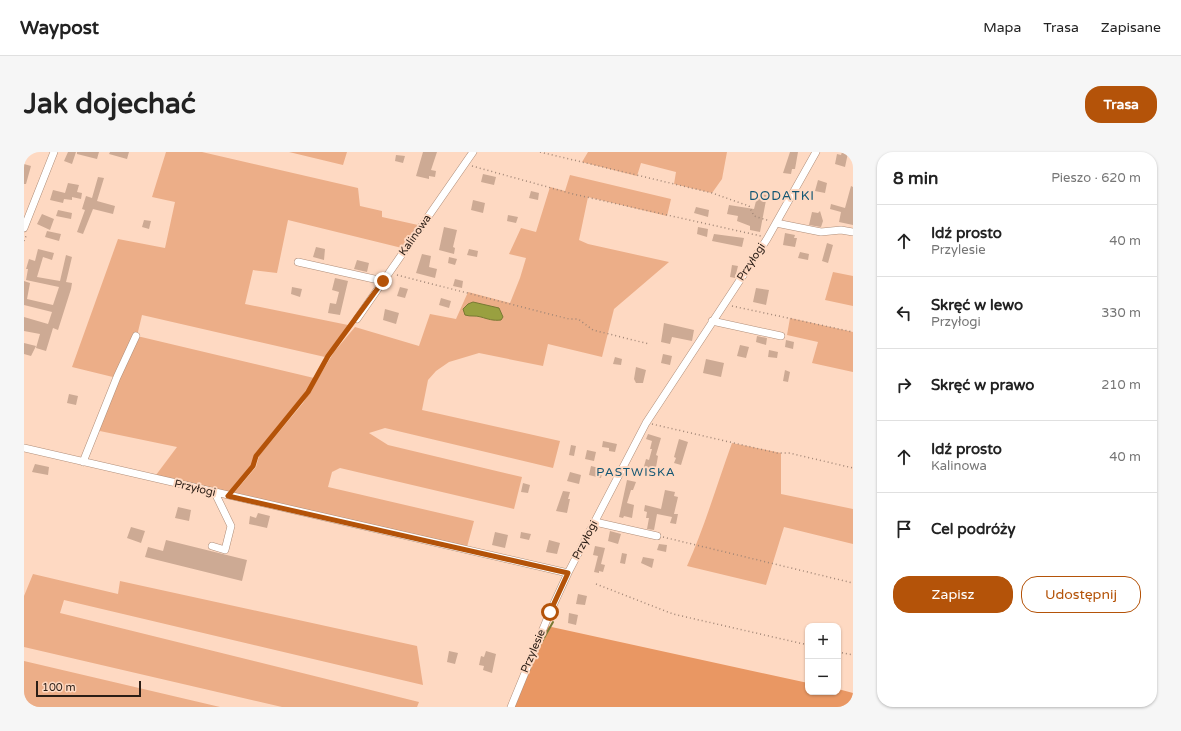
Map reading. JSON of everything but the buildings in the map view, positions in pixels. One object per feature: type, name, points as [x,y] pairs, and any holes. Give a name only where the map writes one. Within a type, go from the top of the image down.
[{"type":"street","points":[[24,228],[54,152]]},
{"type":"street","name":"Kalinowa","points":[[357,319],[473,152]]},
{"type":"street","name":"Przyłogi","points":[[24,448],[568,573],[646,423],[767,239],[816,152]]},
{"type":"street","points":[[776,223],[821,232],[841,230],[853,232]]},
{"type":"street","points":[[298,262],[383,281]]},
{"type":"street","points":[[712,321],[781,336]]},
{"type":"street","points":[[82,462],[117,377],[136,336]]},
{"type":"street","points":[[212,546],[226,550],[231,526],[215,493]]},
{"type":"street","points":[[595,522],[657,536]]},
{"type":"street","name":"Przylesie","points":[[511,707],[550,612],[568,573]]},
{"type":"path","points":[[540,152],[712,193],[749,206],[754,216],[776,223]]},
{"type":"path","points":[[465,164],[573,194],[767,239]]},
{"type":"path","points":[[389,273],[569,319],[578,319],[593,330],[649,344]]},
{"type":"path","points":[[723,304],[853,332]]},
{"type":"path","points":[[228,496],[253,466],[256,456],[308,392],[328,356],[357,319]]},
{"type":"path","points":[[646,423],[777,453],[789,453],[853,468]]},
{"type":"path","points":[[657,536],[853,584]]},
{"type":"path","points":[[596,584],[673,614],[805,644]]},
{"type":"path","points":[[841,653],[853,655]]},
{"type":"shaded area","points":[[166,152],[202,152],[358,188],[360,206],[382,211],[382,217],[418,225],[402,248],[288,220],[277,273],[253,270],[245,304],[348,325],[325,357],[142,315],[137,336],[314,378],[307,390],[255,454],[252,465],[228,493],[156,475],[177,447],[95,430],[117,378],[72,367],[118,239],[165,248],[175,202],[152,197]]},
{"type":"shaded area","points":[[289,152],[347,152],[343,165]]},
{"type":"shaded area","points":[[588,152],[727,152],[722,179],[712,193],[674,184],[676,172],[641,163],[637,176],[582,162]]},
{"type":"shaded area","points":[[570,175],[671,199],[667,216],[588,197],[579,240],[588,244],[669,262],[614,309],[602,357],[548,344],[543,366],[479,353],[449,362],[436,371],[428,380],[422,410],[560,441],[553,468],[385,428],[369,433],[388,445],[522,477],[514,509],[340,468],[332,472],[328,487],[474,521],[467,547],[233,494],[256,467],[259,456],[303,403],[334,352],[355,327],[419,346],[430,314],[456,319],[468,292],[510,303],[526,258],[509,254],[521,228],[536,232],[550,187],[565,191]]},
{"type":"shaded area","points":[[833,272],[853,276],[853,306],[825,300]]},
{"type":"shaded area","points":[[473,302],[499,308],[503,317],[501,320],[495,320],[479,316],[465,315],[463,309],[468,304]]},
{"type":"shaded area","points":[[790,318],[853,332],[853,372],[812,363],[818,342],[787,335]]},
{"type":"shaded area","points":[[732,443],[781,453],[781,494],[853,509],[853,544],[784,527],[766,585],[687,566]]},
{"type":"shaded area","points":[[33,574],[118,594],[120,581],[417,646],[423,685],[64,600],[60,613],[419,702],[417,707],[282,707],[24,647],[24,596]]},
{"type":"shaded area","points":[[547,626],[805,682],[805,695],[841,695],[841,690],[853,693],[853,707],[514,707]]},
{"type":"shaded area","points":[[24,661],[220,707],[24,707]]},
{"type":"waterway","points":[[540,645],[553,622]]},
{"type":"district","name":"DODATKI","points":[[782,196]]},
{"type":"district","name":"PASTWISKA","points":[[636,472]]},
{"type":"route","points":[[383,281],[357,319],[328,356],[308,392],[256,456],[253,466],[228,496],[568,573],[550,612]]}]
